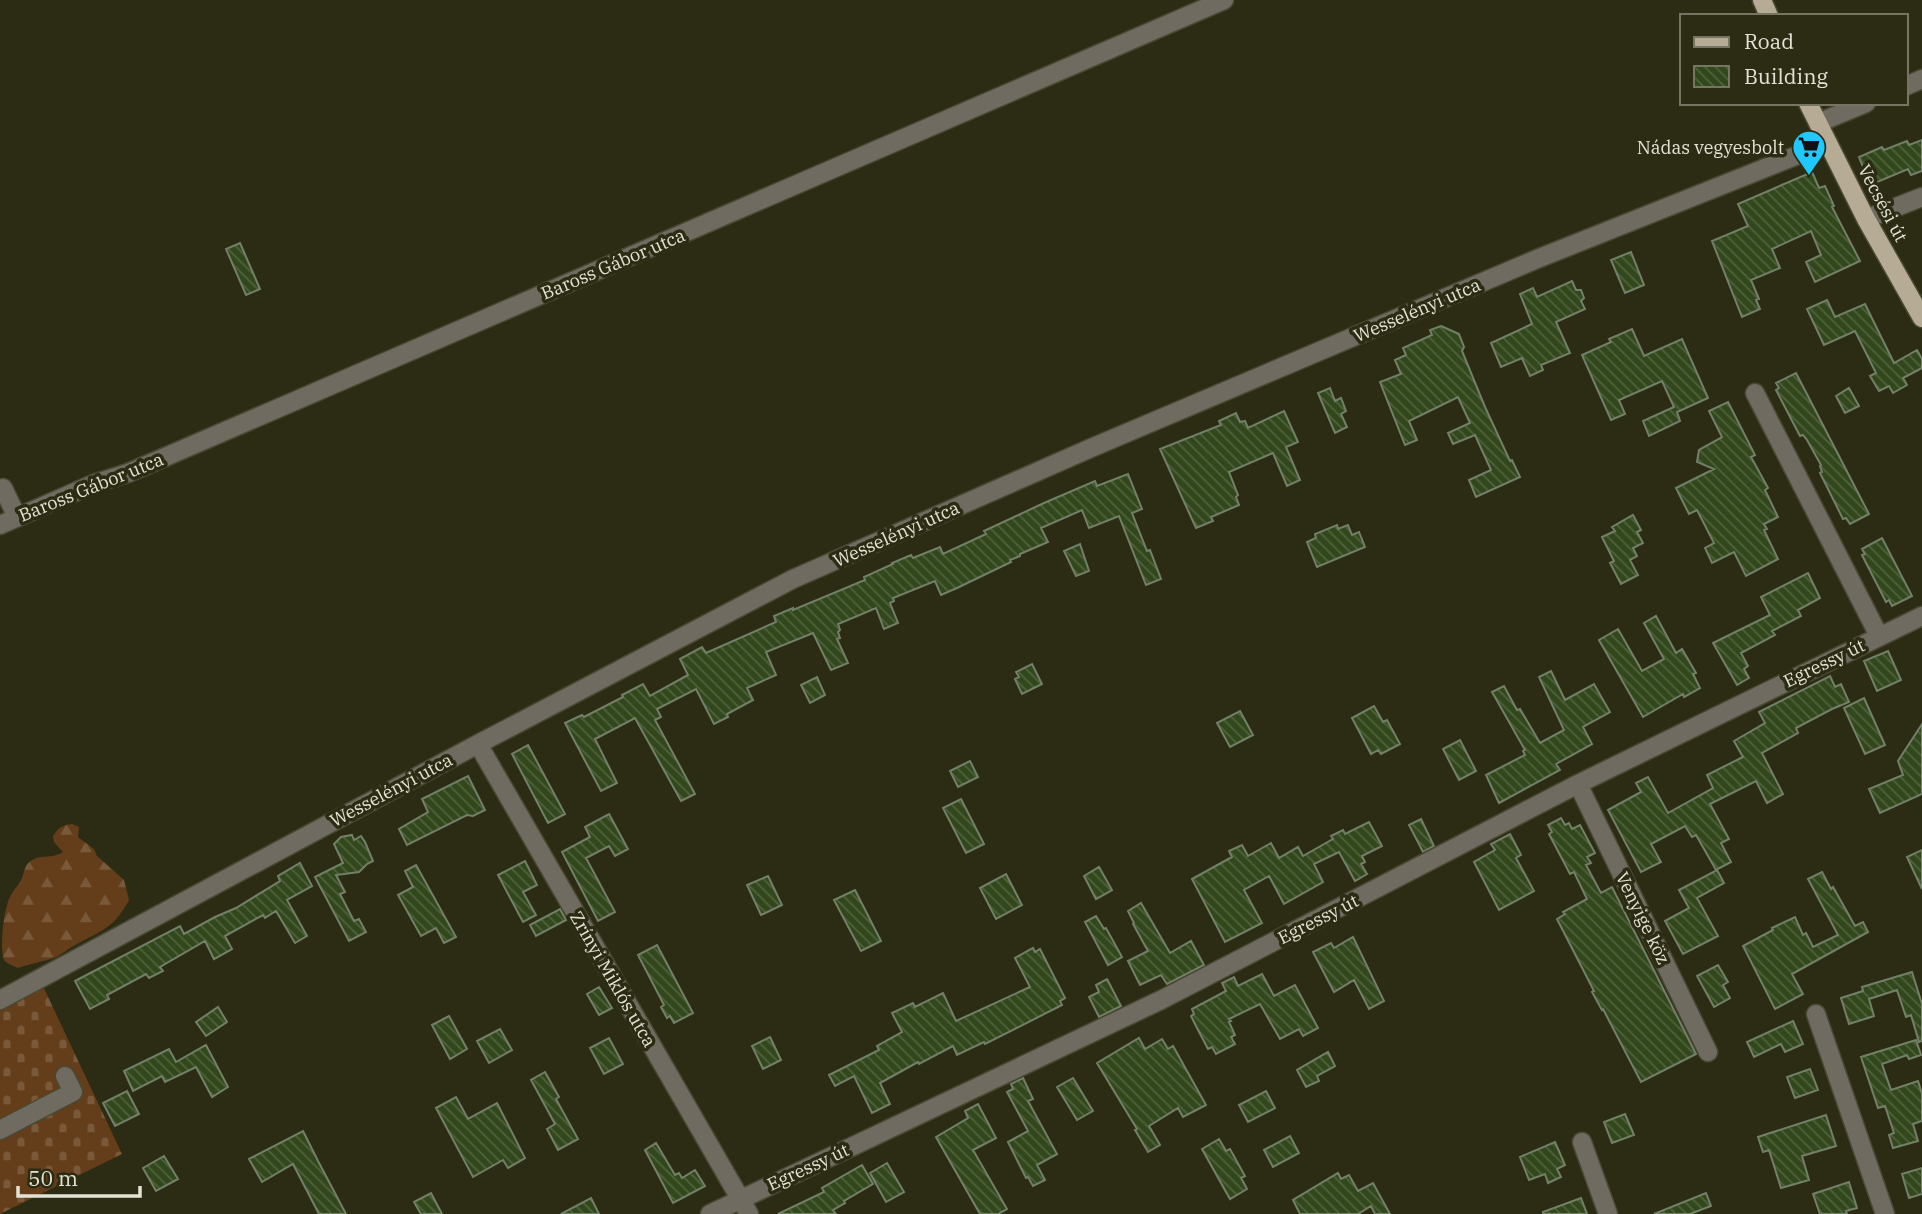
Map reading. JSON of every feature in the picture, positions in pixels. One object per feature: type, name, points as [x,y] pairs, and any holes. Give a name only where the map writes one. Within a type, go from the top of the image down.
[{"type":"main road","name":"Vecsési út","points":[[1809,105],[1866,219],[1921,313]]},
{"type":"street","name":"Baross Gábor utca","points":[[0,525],[93,484],[128,473],[1224,0]]},
{"type":"street","points":[[1818,123],[1861,105]]},
{"type":"street","name":"Wesselényi utca","points":[[0,1000],[793,579],[1091,448],[1537,259],[1828,144]]},
{"type":"street","points":[[1866,219],[1922,197]]},
{"type":"street","points":[[1755,393],[1879,636]]},
{"type":"street","points":[[3,488],[17,517]]},
{"type":"street","name":"Egressy út","points":[[710,1214],[745,1207],[1161,1000],[1578,784],[1922,616]]},
{"type":"street","name":"Zrínyi Miklós utca","points":[[478,744],[745,1207]]},
{"type":"street","name":"Venyige köz","points":[[1578,784],[1708,1052]]},
{"type":"street","points":[[1816,1014],[1885,1214]]},
{"type":"street","points":[[0,1130],[74,1085]]},
{"type":"street","points":[[1582,1142],[1608,1214]]},
{"type":"green space","points":[[72,824],[79,827],[78,837],[94,849],[97,856],[124,880],[129,900],[117,918],[104,930],[56,957],[18,968],[4,960],[2,947],[11,894],[21,881],[29,862],[63,852],[54,842],[53,836],[61,827]]},
{"type":"green space","points":[[41,982],[122,1154],[0,1214],[0,1003]]},
{"type":"building","points":[[1922,140],[1922,171],[1911,175],[1908,169],[1870,185],[1859,157],[1882,147],[1884,150],[1907,141],[1909,145]]},
{"type":"building","points":[[1812,172],[1819,188],[1825,186],[1834,206],[1832,207],[1860,261],[1815,282],[1806,262],[1821,255],[1811,231],[1772,249],[1780,268],[1751,280],[1760,309],[1742,317],[1712,241],[1748,226],[1738,204]]},
{"type":"building","points":[[240,243],[260,289],[246,295],[226,249]]},
{"type":"building","points":[[1631,252],[1644,285],[1625,293],[1611,260]]},
{"type":"building","points":[[1572,281],[1576,290],[1581,290],[1584,298],[1581,301],[1585,309],[1556,322],[1570,353],[1541,365],[1543,370],[1530,376],[1522,358],[1501,367],[1491,343],[1532,324],[1520,294],[1533,288],[1537,297]]},
{"type":"building","points":[[1827,300],[1835,317],[1865,304],[1894,363],[1917,350],[1922,359],[1922,368],[1903,378],[1907,385],[1893,393],[1889,386],[1879,391],[1870,376],[1876,373],[1855,331],[1824,345],[1807,309]]},
{"type":"building","points":[[1441,326],[1459,334],[1464,347],[1462,351],[1485,407],[1520,477],[1476,497],[1469,480],[1491,470],[1475,435],[1453,444],[1448,433],[1470,423],[1458,397],[1409,421],[1417,440],[1405,445],[1380,382],[1401,374],[1395,360],[1406,355],[1403,348],[1432,335],[1430,330]]},
{"type":"building","points":[[1632,329],[1644,356],[1682,339],[1708,398],[1677,412],[1680,421],[1649,436],[1643,421],[1674,407],[1662,381],[1619,400],[1625,414],[1611,420],[1582,355]]},
{"type":"building","points":[[1796,373],[1869,514],[1850,524],[1846,518],[1843,519],[1820,473],[1821,465],[1807,440],[1803,435],[1800,436],[1776,390],[1779,388],[1776,383]]},
{"type":"building","points":[[1330,388],[1335,401],[1341,398],[1346,411],[1341,414],[1347,427],[1335,433],[1318,393]]},
{"type":"building","points":[[1849,388],[1859,406],[1845,413],[1836,396]]},
{"type":"building","points":[[1728,402],[1755,455],[1751,457],[1768,488],[1765,490],[1778,517],[1764,524],[1767,529],[1764,530],[1778,559],[1746,576],[1734,552],[1712,563],[1705,548],[1714,543],[1697,510],[1689,514],[1676,488],[1714,469],[1697,462],[1699,450],[1722,437],[1709,411]]},
{"type":"building","points":[[1284,411],[1298,442],[1286,447],[1300,480],[1287,486],[1273,453],[1229,472],[1239,505],[1211,517],[1213,521],[1196,528],[1160,449],[1221,425],[1219,421],[1236,413],[1240,422],[1245,421],[1248,428]]},
{"type":"building","points":[[1128,474],[1142,509],[1132,513],[1161,579],[1146,585],[1119,516],[1089,528],[1082,510],[1041,528],[1048,542],[957,588],[941,595],[935,581],[893,598],[894,601],[890,603],[898,623],[884,629],[876,608],[838,624],[840,638],[837,639],[848,663],[831,670],[813,633],[766,652],[776,675],[747,688],[753,700],[727,714],[728,717],[714,724],[696,689],[657,709],[661,717],[655,720],[695,794],[681,801],[635,718],[595,739],[617,783],[601,791],[565,723],[582,715],[584,717],[643,684],[650,696],[688,675],[680,659],[702,647],[706,653],[776,622],[774,616],[865,580],[864,577],[892,563],[940,547],[943,554],[1044,503],[1095,481],[1097,486]]},
{"type":"building","points":[[1633,515],[1641,530],[1637,532],[1643,543],[1633,548],[1637,556],[1630,560],[1638,575],[1621,584],[1610,563],[1614,561],[1602,537],[1615,531],[1612,527]]},
{"type":"building","points":[[1337,525],[1338,529],[1348,525],[1352,535],[1359,532],[1365,547],[1317,567],[1307,542],[1316,538],[1315,534]]},
{"type":"building","points":[[1882,538],[1912,596],[1892,606],[1889,600],[1886,602],[1862,555],[1865,554],[1862,549]]},
{"type":"building","points":[[1080,544],[1089,571],[1076,576],[1064,551]]},
{"type":"building","points":[[1808,573],[1820,598],[1798,610],[1801,616],[1772,631],[1775,635],[1741,653],[1748,666],[1744,669],[1749,678],[1737,685],[1713,643],[1770,615],[1761,597]]},
{"type":"building","points":[[1656,616],[1676,653],[1682,649],[1696,673],[1693,674],[1700,688],[1684,697],[1683,694],[1643,717],[1599,640],[1618,629],[1642,671],[1664,659],[1644,623]]},
{"type":"building","points":[[1888,651],[1901,680],[1877,691],[1864,661]]},
{"type":"building","points":[[1032,664],[1042,684],[1022,694],[1015,679],[1019,677],[1016,672]]},
{"type":"building","points":[[1551,671],[1565,700],[1594,684],[1610,712],[1583,727],[1592,744],[1556,764],[1560,770],[1499,803],[1486,775],[1525,755],[1525,750],[1492,692],[1504,686],[1540,743],[1564,730],[1539,677]]},
{"type":"building","points":[[1830,676],[1835,687],[1841,684],[1849,702],[1796,728],[1798,733],[1762,753],[1783,794],[1767,803],[1756,781],[1710,804],[1729,839],[1721,843],[1731,862],[1716,870],[1696,835],[1692,837],[1685,826],[1651,844],[1661,862],[1641,872],[1608,810],[1641,792],[1636,783],[1648,777],[1668,813],[1713,788],[1707,775],[1743,757],[1734,741],[1765,723],[1759,712]]},
{"type":"building","points":[[817,677],[825,695],[810,703],[801,685]]},
{"type":"building","points":[[1864,698],[1885,745],[1865,754],[1844,708]]},
{"type":"building","points":[[1374,706],[1383,722],[1387,720],[1400,744],[1381,754],[1378,750],[1371,754],[1352,718]]},
{"type":"building","points":[[1240,711],[1253,735],[1230,747],[1217,723]]},
{"type":"building","points":[[1922,724],[1922,794],[1880,813],[1869,789],[1903,775],[1898,761]]},
{"type":"building","points":[[1460,740],[1476,771],[1459,780],[1443,749]]},
{"type":"building","points":[[528,745],[565,814],[548,823],[512,754]]},
{"type":"building","points":[[970,761],[978,777],[958,787],[950,771]]},
{"type":"building","points":[[468,776],[485,810],[473,816],[467,815],[407,845],[399,829],[428,812],[422,799]]},
{"type":"building","points":[[961,799],[984,844],[966,853],[943,808]]},
{"type":"building","points":[[609,814],[628,849],[615,856],[609,846],[586,858],[615,912],[598,921],[562,852],[590,837],[585,827]]},
{"type":"building","points":[[1561,818],[1565,825],[1569,823],[1572,829],[1580,825],[1595,853],[1587,857],[1591,863],[1586,865],[1601,893],[1612,887],[1696,1054],[1641,1082],[1592,992],[1594,991],[1557,919],[1565,914],[1563,912],[1587,899],[1574,872],[1570,874],[1549,834],[1552,832],[1548,825]]},
{"type":"building","points":[[1421,819],[1434,846],[1423,852],[1409,825]]},
{"type":"building","points":[[1369,822],[1382,846],[1362,856],[1365,862],[1361,864],[1367,874],[1355,881],[1339,852],[1314,864],[1323,882],[1284,904],[1269,876],[1244,890],[1262,923],[1225,942],[1192,879],[1232,857],[1229,851],[1242,845],[1248,856],[1271,843],[1279,858],[1298,847],[1303,856],[1333,839],[1331,836],[1343,830],[1345,834]]},
{"type":"building","points":[[1510,834],[1521,855],[1516,858],[1534,891],[1499,910],[1474,862],[1495,850],[1491,844]]},
{"type":"building","points":[[352,835],[354,840],[361,836],[373,861],[359,872],[336,875],[345,892],[340,894],[354,921],[359,919],[366,932],[349,941],[315,877],[343,863],[334,844],[341,837]]},
{"type":"building","points":[[1922,850],[1922,889],[1907,857]]},
{"type":"building","points":[[525,861],[537,885],[523,892],[536,915],[523,922],[498,875]]},
{"type":"building","points":[[300,863],[312,886],[287,900],[307,936],[295,943],[276,911],[265,918],[263,915],[225,936],[232,949],[214,959],[205,941],[160,967],[163,971],[149,978],[146,974],[107,995],[109,999],[90,1009],[75,981],[180,926],[184,934],[236,908],[280,881],[278,876]]},
{"type":"building","points":[[416,865],[456,937],[444,943],[436,928],[421,936],[398,895],[413,887],[405,871]]},
{"type":"building","points":[[1099,867],[1112,890],[1096,899],[1084,876]]},
{"type":"building","points":[[1717,870],[1724,883],[1697,898],[1718,936],[1683,954],[1665,921],[1689,908],[1679,890]]},
{"type":"building","points":[[1822,872],[1855,926],[1863,922],[1868,932],[1792,974],[1803,994],[1775,1009],[1743,946],[1795,917],[1803,935],[1806,933],[1813,947],[1838,935],[1808,879]]},
{"type":"building","points":[[1006,874],[1022,905],[996,919],[980,888]]},
{"type":"building","points":[[768,876],[782,905],[761,915],[747,885]]},
{"type":"building","points":[[855,890],[881,941],[861,951],[834,900]]},
{"type":"building","points":[[1141,903],[1170,953],[1191,941],[1204,965],[1167,984],[1161,975],[1140,985],[1128,961],[1148,951],[1128,911]]},
{"type":"building","points":[[560,909],[566,920],[536,936],[530,925]]},
{"type":"building","points":[[1096,916],[1122,957],[1108,965],[1085,922]]},
{"type":"building","points":[[1353,937],[1384,1001],[1369,1009],[1354,980],[1334,992],[1313,952],[1331,943],[1334,948]]},
{"type":"building","points":[[657,945],[693,1013],[674,1023],[670,1016],[667,1018],[661,1007],[664,1005],[638,955]]},
{"type":"building","points":[[1033,948],[1035,952],[1040,949],[1065,998],[1060,1001],[1062,1005],[985,1044],[984,1042],[957,1055],[953,1046],[880,1083],[890,1104],[872,1113],[854,1076],[835,1086],[829,1075],[879,1050],[877,1046],[902,1032],[892,1013],[913,1003],[915,1007],[943,993],[956,1021],[1030,987],[1015,958]]},
{"type":"building","points":[[1718,965],[1728,982],[1723,985],[1730,998],[1714,1007],[1697,976]]},
{"type":"building","points":[[1912,972],[1922,1004],[1922,1041],[1919,1042],[1911,1015],[1906,1017],[1897,990],[1869,999],[1874,1016],[1849,1024],[1841,998],[1863,991],[1862,987]]},
{"type":"building","points":[[1262,974],[1274,996],[1295,985],[1318,1028],[1303,1036],[1299,1029],[1280,1039],[1260,1004],[1229,1019],[1235,1035],[1231,1037],[1235,1044],[1216,1054],[1212,1047],[1208,1049],[1191,1016],[1194,1014],[1192,1009],[1226,991],[1222,983],[1234,977],[1238,986]]},
{"type":"building","points":[[1107,979],[1121,1006],[1099,1017],[1089,997],[1099,992],[1096,985]]},
{"type":"building","points":[[599,987],[612,1008],[599,1015],[587,994]]},
{"type":"building","points":[[218,1007],[227,1022],[206,1036],[196,1022]]},
{"type":"building","points":[[449,1016],[467,1049],[450,1059],[432,1025]]},
{"type":"building","points":[[1793,1021],[1803,1044],[1785,1052],[1781,1044],[1754,1057],[1747,1042]]},
{"type":"building","points":[[500,1029],[512,1050],[489,1063],[477,1041]]},
{"type":"building","points":[[770,1037],[781,1060],[763,1069],[752,1046]]},
{"type":"building","points":[[609,1038],[623,1064],[604,1074],[590,1048]]},
{"type":"building","points":[[1139,1038],[1145,1049],[1162,1039],[1168,1049],[1173,1046],[1206,1105],[1183,1117],[1178,1108],[1149,1126],[1160,1145],[1148,1152],[1097,1063]]},
{"type":"building","points":[[1916,1040],[1921,1055],[1909,1059],[1907,1055],[1882,1064],[1891,1090],[1918,1081],[1922,1094],[1922,1121],[1913,1124],[1918,1141],[1893,1148],[1889,1135],[1894,1133],[1885,1106],[1878,1108],[1861,1057]]},
{"type":"building","points":[[206,1045],[228,1087],[212,1097],[196,1067],[165,1082],[162,1076],[133,1091],[124,1071],[169,1049],[176,1062]]},
{"type":"building","points":[[1328,1052],[1335,1066],[1317,1076],[1319,1081],[1306,1087],[1297,1070]]},
{"type":"building","points":[[1810,1069],[1818,1090],[1795,1098],[1787,1077]]},
{"type":"building","points":[[545,1072],[578,1139],[558,1150],[547,1129],[555,1124],[531,1080]]},
{"type":"building","points":[[1023,1078],[1033,1099],[1028,1101],[1057,1154],[1037,1165],[1045,1180],[1033,1186],[1028,1177],[1026,1178],[1008,1142],[1028,1131],[1007,1092],[1013,1089],[1011,1084]]},
{"type":"building","points":[[1073,1078],[1093,1111],[1077,1120],[1057,1087]]},
{"type":"building","points":[[127,1091],[139,1114],[115,1126],[103,1103]]},
{"type":"building","points":[[1266,1091],[1275,1108],[1248,1122],[1239,1105]]},
{"type":"building","points":[[456,1097],[468,1119],[497,1103],[525,1158],[508,1168],[503,1160],[473,1177],[436,1108]]},
{"type":"building","points":[[978,1104],[996,1138],[973,1150],[1007,1209],[998,1214],[980,1214],[936,1137],[968,1118],[965,1111]]},
{"type":"building","points":[[1625,1114],[1634,1135],[1612,1143],[1604,1122]]},
{"type":"building","points":[[1826,1115],[1836,1146],[1802,1156],[1809,1180],[1781,1188],[1769,1150],[1763,1152],[1758,1137]]},
{"type":"building","points":[[303,1131],[346,1214],[319,1214],[293,1164],[262,1182],[249,1159]]},
{"type":"building","points":[[1290,1136],[1299,1153],[1273,1167],[1264,1150]]},
{"type":"building","points":[[1219,1139],[1226,1151],[1230,1149],[1245,1176],[1241,1178],[1247,1189],[1230,1199],[1202,1149]]},
{"type":"building","points":[[1555,1142],[1565,1165],[1557,1169],[1561,1177],[1548,1183],[1545,1174],[1529,1180],[1520,1157]]},
{"type":"building","points":[[656,1143],[675,1175],[679,1173],[682,1178],[695,1170],[705,1186],[673,1203],[645,1150]]},
{"type":"building","points":[[164,1156],[178,1179],[156,1191],[143,1168]]},
{"type":"building","points":[[887,1163],[904,1192],[886,1202],[870,1173]]},
{"type":"building","points":[[862,1165],[873,1184],[844,1201],[845,1203],[833,1210],[836,1214],[778,1214],[824,1192],[822,1188]]},
{"type":"building","points":[[1922,1168],[1922,1194],[1909,1198],[1902,1174]]},
{"type":"building","points":[[1338,1173],[1341,1179],[1349,1175],[1358,1191],[1373,1183],[1390,1214],[1375,1214],[1371,1206],[1358,1214],[1300,1214],[1293,1200]]},
{"type":"building","points":[[1849,1182],[1857,1208],[1846,1211],[1847,1214],[1820,1214],[1813,1194]]},
{"type":"building","points":[[431,1193],[442,1214],[421,1214],[414,1202]]},
{"type":"building","points":[[1706,1193],[1711,1206],[1690,1214],[1654,1214]]},
{"type":"building","points":[[591,1198],[599,1214],[561,1214]]},
{"type":"building","points":[[1581,1198],[1587,1214],[1543,1214],[1543,1212]]},
{"type":"place","name":"Nádas vegyesbolt","points":[[1809,177]]}]
